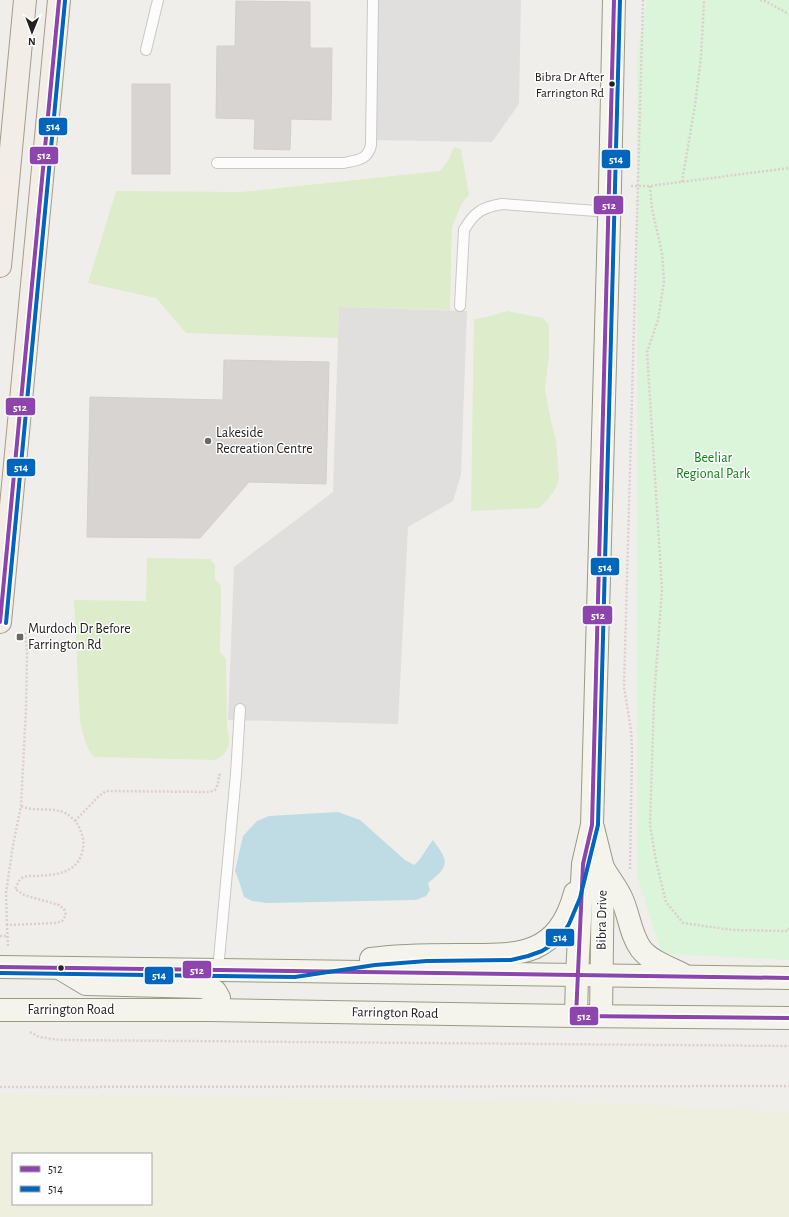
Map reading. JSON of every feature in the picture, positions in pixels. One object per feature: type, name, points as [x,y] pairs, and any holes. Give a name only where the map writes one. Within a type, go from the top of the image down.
[{"type":"main road","points":[[0,266],[25,0]]},
{"type":"main road","points":[[0,622],[59,0]]},
{"type":"main road","name":"Bibra Drive","points":[[601,1016],[601,976],[593,866],[592,825],[610,212],[614,0]]},
{"type":"main road","points":[[295,971],[374,959],[427,955],[511,954],[535,948],[556,933],[568,917],[593,866],[622,898],[627,916],[641,949],[649,957],[686,976]]},
{"type":"main road","name":"Bibra Drive","points":[[576,1016],[577,975],[593,866]]},
{"type":"main road","points":[[4,967],[789,978]]},
{"type":"main road","points":[[60,968],[86,984],[202,987],[215,991],[219,998],[217,1004],[209,1010]]},
{"type":"main road","name":"Farrington Road","points":[[0,1010],[209,1010],[789,1018]]},
{"type":"lane","points":[[146,50],[158,0]]},
{"type":"lane","points":[[217,162],[344,163],[363,158],[368,154],[370,150],[373,0]]},
{"type":"lane","points":[[460,306],[464,230],[477,213],[488,206],[502,204],[610,212]]},
{"type":"lane","points":[[218,970],[236,774],[240,710]]},
{"type":"path","points":[[630,872],[632,751],[631,730],[624,687],[643,0]]},
{"type":"path","points":[[682,182],[695,105],[701,57],[704,0]]},
{"type":"path","points":[[760,0],[765,1],[789,14]]},
{"type":"path","points":[[610,187],[650,186],[789,168]]},
{"type":"path","points":[[650,186],[652,209],[662,253],[664,281],[658,320],[647,352],[662,588],[654,699],[650,825],[656,860],[666,902],[683,923],[733,930],[789,930]]},
{"type":"path","points":[[4,967],[8,936],[6,892],[21,806],[26,709],[27,653],[25,632]]},
{"type":"path","points":[[75,821],[99,796],[106,791],[209,792],[215,790],[218,784],[219,775],[236,774]]},
{"type":"path","points":[[7,925],[56,923],[62,921],[66,915],[64,909],[59,905],[24,895],[15,889],[20,879],[26,876],[58,874],[68,871],[76,864],[84,845],[83,835],[79,825],[63,812],[27,809],[21,806]]},
{"type":"path","points":[[0,936],[8,936]]},
{"type":"path","points":[[29,1032],[40,1037],[60,1040],[789,1046]]},
{"type":"path","points":[[0,1087],[789,1086]]},
{"type":"green space","name":"Beeliar Regional Park","points":[[647,0],[789,0],[789,960],[662,954],[637,876],[637,57]]},
{"type":"green space","points":[[454,147],[461,149],[469,195],[461,205],[452,227],[450,310],[339,307],[338,338],[186,333],[156,298],[88,283],[116,191],[242,192],[440,171],[448,161]]},
{"type":"green space","points":[[507,311],[543,318],[549,325],[549,357],[545,389],[556,440],[559,477],[556,488],[539,508],[471,511],[474,319]]},
{"type":"green space","points":[[147,558],[210,559],[215,565],[215,579],[221,586],[220,652],[226,659],[227,728],[229,743],[223,755],[215,760],[94,757],[88,749],[80,721],[74,600],[146,601]]},
{"type":"green space","points":[[0,1094],[602,1103],[789,1112],[789,1217],[0,1217]]},
{"type":"shaded area","points":[[368,0],[521,0],[519,104],[492,142],[366,140]]},
{"type":"shaded area","points":[[339,307],[467,311],[461,475],[453,501],[408,527],[398,724],[228,720],[234,567],[333,492]]},
{"type":"water","points":[[338,812],[360,820],[405,860],[414,865],[433,840],[442,853],[445,863],[441,872],[428,883],[430,890],[426,896],[416,900],[267,903],[252,901],[244,897],[235,871],[243,836],[257,821],[269,816]]},
{"type":"building","points":[[236,1],[310,2],[310,48],[332,48],[331,120],[291,119],[290,150],[254,149],[255,119],[216,118],[217,46],[235,46]]},
{"type":"building","points":[[132,84],[170,84],[170,174],[132,174]]},
{"type":"building","name":"Lakeside Recreation Centre","points":[[224,360],[329,362],[326,484],[249,482],[200,538],[87,537],[90,397],[223,400]]},
{"type":"transit line","name":"512","points":[[0,622],[59,0]]},
{"type":"transit line","name":"512","points":[[614,0],[592,825],[583,864],[576,1016],[789,1018]]},
{"type":"transit line","name":"514","points":[[0,973],[295,977],[375,965],[427,961],[511,960],[542,951],[553,944],[562,935],[569,924],[580,898],[598,825],[620,0]]},
{"type":"transit line","name":"514","points":[[6,623],[65,1]]},
{"type":"transit line","name":"512","points":[[0,967],[789,978]]},
{"type":"place","name":"Bibra Dr After Farrington Rd","points":[[612,84]]},
{"type":"place","name":"Lakeside Recreation Centre","points":[[208,441]]},
{"type":"place","name":"Murdoch Dr Before Farrington Rd","points":[[20,637]]}]
